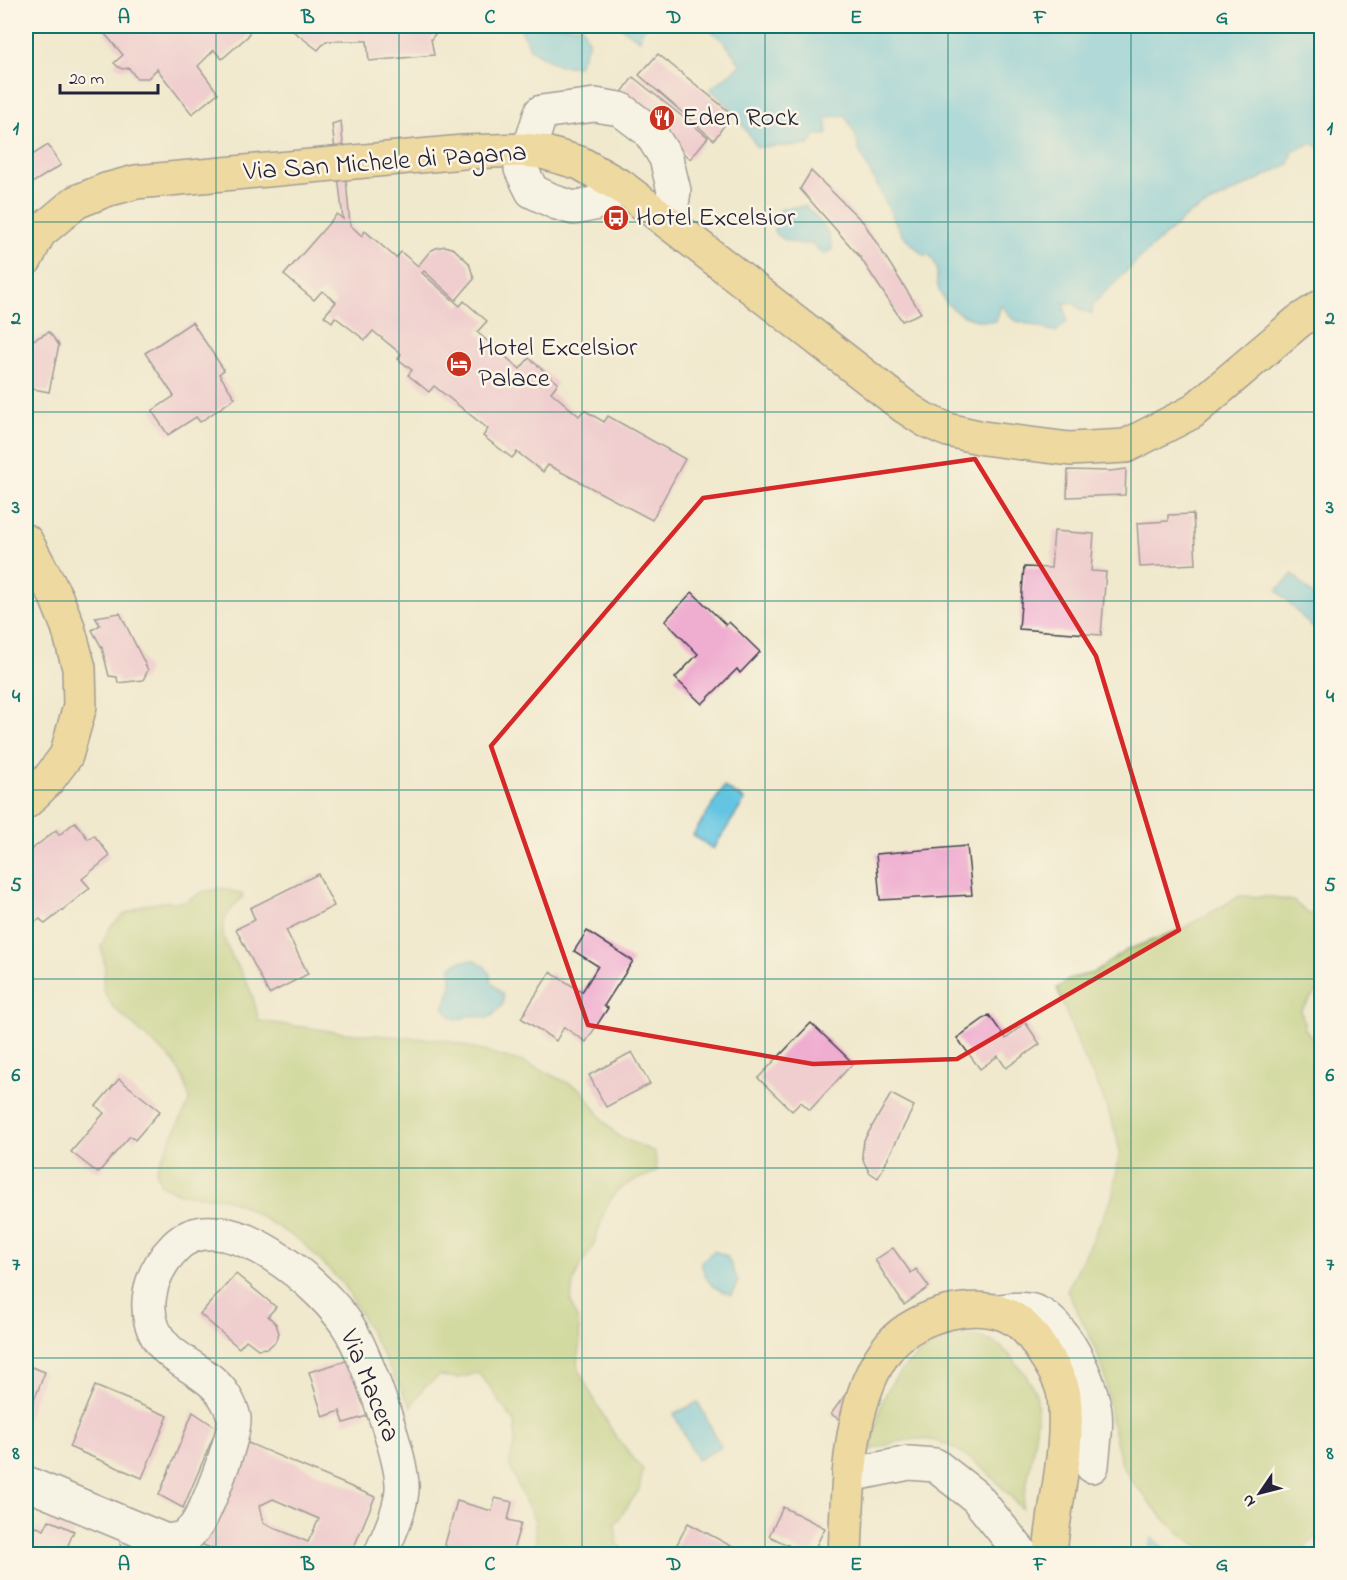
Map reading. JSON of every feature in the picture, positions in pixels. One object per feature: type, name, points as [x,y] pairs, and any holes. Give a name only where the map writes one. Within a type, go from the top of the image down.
[{"type":"main road","name":"Via San Michele di Pagana","points":[[26,259],[39,233],[76,202],[106,190],[136,182],[463,152],[523,150],[543,152],[580,163],[622,188],[887,394],[925,420],[948,430],[983,438],[1070,449],[1126,446],[1192,412],[1299,321],[1322,306]]},
{"type":"main road","points":[[26,541],[56,597],[68,627],[79,668],[80,706],[66,756],[48,780],[26,802]]},
{"type":"main road","points":[[845,1554],[849,1475],[860,1407],[869,1381],[891,1344],[918,1323],[956,1311],[982,1309],[998,1311],[1014,1318],[1031,1334],[1054,1367],[1064,1394],[1065,1432],[1061,1485],[1053,1518],[1050,1554]]},
{"type":"street","points":[[622,188],[593,204],[574,208],[532,192],[520,169],[523,150],[532,141],[541,112],[595,105],[620,109],[649,131],[666,158],[674,191],[669,223]]},
{"type":"street","name":"Via Macera","points":[[26,1483],[166,1541],[185,1538],[198,1523],[230,1446],[234,1418],[225,1397],[211,1381],[166,1348],[153,1328],[147,1310],[150,1288],[157,1272],[177,1245],[205,1231],[222,1233],[263,1248],[288,1265],[327,1298],[351,1331],[370,1378],[399,1464],[402,1490],[397,1513],[381,1554]]},
{"type":"street","points":[[998,1311],[1021,1309],[1038,1313],[1055,1327],[1079,1360],[1095,1408],[1092,1466]]},
{"type":"street","points":[[849,1475],[909,1463],[935,1465],[976,1497],[1022,1554]]},
{"type":"highlighted area","points":[[975,459],[1096,656],[1179,930],[957,1059],[813,1064],[588,1025],[491,746],[703,498]]},
{"type":"green space","points":[[222,888],[242,894],[243,897],[225,919],[223,935],[245,978],[259,1021],[345,1033],[445,1040],[526,1063],[581,1089],[618,1136],[655,1152],[657,1172],[617,1190],[606,1207],[593,1247],[581,1264],[573,1283],[571,1302],[578,1322],[580,1342],[577,1364],[585,1383],[614,1434],[643,1470],[639,1490],[615,1524],[617,1543],[626,1554],[532,1554],[536,1541],[535,1521],[509,1463],[515,1443],[515,1422],[478,1373],[459,1378],[439,1376],[423,1388],[411,1407],[345,1286],[302,1242],[242,1205],[222,1198],[180,1194],[161,1185],[156,1170],[190,1100],[184,1080],[174,1062],[113,1007],[103,989],[105,967],[101,946],[110,927],[125,914],[144,905],[185,902],[202,892]]},
{"type":"green space","points":[[1240,896],[1272,897],[1293,901],[1309,914],[1321,912],[1321,990],[1314,994],[1301,1010],[1305,1029],[1322,1050],[1322,1531],[1297,1554],[1210,1554],[1164,1519],[1130,1479],[1121,1461],[1111,1419],[1105,1375],[1092,1340],[1067,1291],[1112,1198],[1120,1153],[1116,1133],[1101,1092],[1082,1054],[1057,988],[1072,978],[1093,973],[1127,950],[1182,929]]},
{"type":"green space","points":[[958,1334],[984,1339],[1005,1350],[1025,1375],[1036,1395],[1037,1419],[1022,1509],[981,1467],[944,1444],[915,1439],[871,1450],[883,1400],[896,1377],[904,1367],[924,1351]]},
{"type":"water","points":[[521,26],[582,26],[589,43],[578,66],[559,66],[531,50]]},
{"type":"water","points":[[621,26],[647,26],[642,29],[640,40]]},
{"type":"water","points":[[706,26],[1321,26],[1321,148],[1311,143],[1293,151],[1289,164],[1189,214],[1093,304],[1092,314],[1073,303],[1064,303],[1067,322],[1056,332],[1014,320],[1001,305],[996,321],[976,320],[958,313],[944,300],[937,281],[936,265],[930,255],[923,255],[901,233],[859,150],[856,136],[845,115],[827,117],[827,135],[815,135],[809,145],[757,147],[732,109],[710,89],[741,65],[726,44]]},
{"type":"water","points":[[805,206],[827,231],[832,250],[823,254],[813,244],[792,242],[774,232],[779,211],[784,208]]},
{"type":"water","points":[[1293,574],[1321,604],[1321,618],[1312,627],[1277,590]]},
{"type":"water","points":[[724,787],[745,800],[713,849],[693,835]]},
{"type":"water","points":[[476,960],[485,967],[490,974],[491,982],[503,995],[503,1004],[487,1018],[470,1015],[457,1020],[451,1017],[443,1007],[451,990],[451,966],[461,961]]},
{"type":"water","points":[[714,1251],[727,1256],[738,1281],[732,1295],[714,1287],[707,1280],[701,1261]]},
{"type":"water","points":[[698,1402],[721,1447],[697,1460],[674,1414]]},
{"type":"water","points":[[1152,1538],[1171,1554],[1146,1554]]},
{"type":"building","points":[[102,26],[251,26],[248,36],[222,59],[214,50],[198,66],[218,93],[192,114],[157,69],[148,78],[136,78],[129,68],[122,69],[117,66],[114,63],[123,55],[105,34]]},
{"type":"building","points":[[291,26],[483,26],[480,28],[440,28],[431,39],[434,55],[369,61],[367,41],[326,41],[318,50],[289,28]]},
{"type":"building","points":[[658,54],[732,114],[714,140],[639,75]]},
{"type":"building","name":"Eden Rock","points":[[633,77],[708,137],[690,159],[618,98]]},
{"type":"building","name":"Hotel Excelsior Palace","points":[[341,121],[350,225],[362,236],[365,231],[396,258],[401,252],[418,266],[430,251],[436,248],[445,246],[454,249],[469,263],[474,279],[456,300],[424,271],[422,273],[460,306],[464,301],[487,321],[477,332],[520,369],[529,358],[558,383],[551,392],[579,416],[584,410],[604,422],[608,416],[685,459],[652,520],[548,465],[543,472],[517,452],[512,458],[483,436],[488,429],[434,386],[429,392],[408,375],[412,370],[398,359],[401,354],[373,331],[365,340],[335,317],[332,322],[324,316],[336,302],[322,291],[314,300],[284,275],[337,214],[343,219],[332,124]]},
{"type":"building","points":[[48,145],[61,165],[26,187],[26,159]]},
{"type":"building","points":[[811,171],[864,223],[921,313],[902,321],[860,257],[800,189]]},
{"type":"building","points":[[192,322],[224,370],[219,374],[235,398],[200,422],[196,417],[168,435],[152,411],[174,396],[145,353]]},
{"type":"building","points":[[49,332],[59,345],[49,392],[34,389],[28,393],[26,392],[26,348],[30,349],[31,341]]},
{"type":"building","points":[[1126,469],[1125,495],[1067,497],[1068,470]]},
{"type":"building","points":[[1193,514],[1196,564],[1140,567],[1137,523],[1168,521],[1168,515]]},
{"type":"building","points":[[1054,531],[1094,534],[1091,571],[1106,572],[1101,635],[1019,629],[1024,567],[1051,568]]},
{"type":"building","points":[[692,592],[726,625],[729,622],[760,652],[740,673],[737,669],[702,704],[675,678],[698,654],[665,621]]},
{"type":"building","points":[[120,613],[148,670],[143,680],[118,683],[117,677],[109,676],[102,648],[92,630],[100,625],[95,617]]},
{"type":"building","points":[[75,822],[88,839],[94,835],[110,856],[82,879],[90,888],[45,924],[40,919],[34,923],[26,912],[26,868],[28,866],[26,854],[56,830],[59,835]]},
{"type":"building","points":[[967,846],[972,895],[880,900],[876,854]]},
{"type":"building","points":[[318,874],[334,906],[286,930],[308,974],[269,994],[236,929],[255,920],[250,908]]},
{"type":"building","points":[[587,931],[633,961],[604,1006],[608,1008],[586,1042],[564,1027],[556,1041],[521,1018],[550,972],[582,992],[598,966],[574,951]]},
{"type":"building","points":[[989,1015],[1006,1039],[1025,1022],[1040,1044],[1006,1068],[998,1056],[980,1069],[957,1038]]},
{"type":"building","points":[[811,1023],[853,1063],[810,1110],[801,1102],[792,1111],[758,1078]]},
{"type":"building","points":[[632,1052],[650,1084],[606,1107],[589,1075]]},
{"type":"building","points":[[119,1079],[160,1111],[135,1140],[130,1136],[98,1173],[71,1152],[104,1113],[96,1106]]},
{"type":"building","points":[[891,1094],[914,1106],[878,1178],[869,1172],[864,1162],[862,1155],[864,1140]]},
{"type":"building","points":[[893,1248],[911,1273],[916,1269],[929,1287],[904,1305],[875,1260]]},
{"type":"building","points":[[236,1274],[276,1307],[268,1316],[276,1324],[279,1333],[275,1342],[268,1348],[258,1349],[246,1340],[239,1348],[200,1314]]},
{"type":"building","points":[[349,1360],[367,1416],[344,1423],[340,1411],[323,1417],[309,1372]]},
{"type":"building","points":[[26,1365],[45,1372],[26,1421]]},
{"type":"building","points":[[95,1386],[168,1416],[142,1478],[69,1447]]},
{"type":"building","points":[[847,1392],[858,1400],[843,1422],[831,1414]]},
{"type":"building","points":[[193,1412],[217,1428],[183,1508],[159,1495]]},
{"type":"building","points":[[241,1440],[375,1497],[351,1554],[226,1554],[198,1543]],"holes":[[[273,1499],[319,1519],[308,1542],[263,1523],[259,1506]]]},
{"type":"building","points":[[495,1498],[512,1502],[508,1520],[521,1523],[512,1554],[449,1554],[445,1544],[457,1501],[492,1511]]},
{"type":"building","points":[[783,1507],[825,1528],[812,1554],[806,1554],[769,1536]]},
{"type":"building","points":[[49,1520],[74,1531],[66,1550],[77,1554],[26,1554],[26,1530],[28,1532],[37,1527],[44,1530]]},
{"type":"building","points":[[688,1523],[733,1547],[729,1554],[672,1554]]},
{"type":"building","points":[[120,1540],[145,1551],[146,1554],[121,1554]]},
{"type":"place","name":"Eden Rock","points":[[662,118]]},
{"type":"place","name":"Hotel Excelsior","points":[[616,218]]},
{"type":"place","name":"Hotel Excelsior Palace","points":[[459,364]]}]
